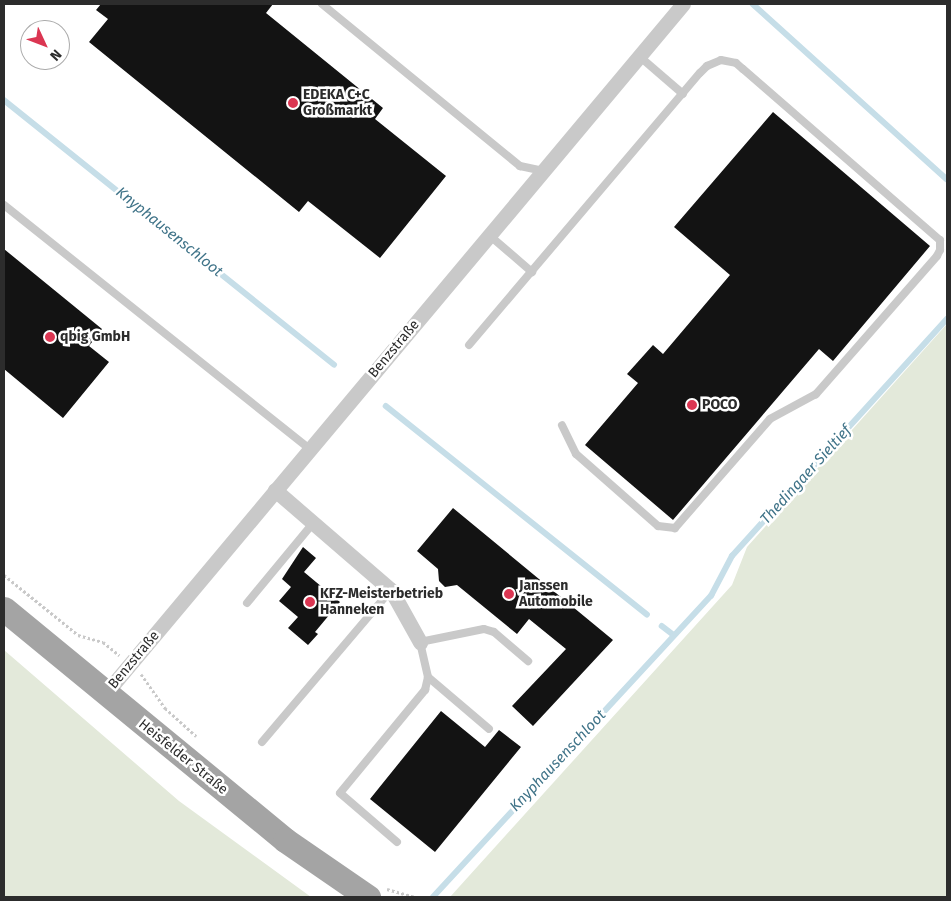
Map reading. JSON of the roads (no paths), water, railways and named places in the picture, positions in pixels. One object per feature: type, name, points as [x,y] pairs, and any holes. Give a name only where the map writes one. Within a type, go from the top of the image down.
[{"type":"main road","name":"Heisfelder Straße","points":[[4,609],[104,694],[285,840],[375,892]]},
{"type":"street","name":"Benzstraße","points":[[104,694],[683,4]]},
{"type":"street","points":[[275,490],[391,590],[420,642]]},
{"type":"lane","points":[[322,4],[520,166],[543,171]]},
{"type":"lane","points":[[639,56],[682,94]]},
{"type":"lane","points":[[469,346],[682,94],[707,66],[721,60],[736,63],[936,236],[940,250],[816,394],[770,419],[675,528],[658,526],[576,454],[562,426]]},
{"type":"lane","points":[[4,205],[310,449]]},
{"type":"lane","points":[[489,235],[532,272]]},
{"type":"lane","points":[[246,604],[314,522]]},
{"type":"lane","points":[[262,742],[391,590]]},
{"type":"lane","points":[[397,842],[340,793],[418,701],[428,677],[420,642],[484,630],[494,632],[528,660]]},
{"type":"lane","points":[[428,677],[489,729]]},
{"type":"waterway","points":[[753,4],[947,179]]},
{"type":"waterway","name":"Knyphausenschloot","points":[[4,100],[334,364]]},
{"type":"waterway","name":"Thedingaer Sieltief","points":[[433,897],[711,596],[732,556],[947,319]]},
{"type":"waterway","name":"Knyphausenschloot","points":[[386,406],[647,614]]},
{"type":"waterway","name":"Knyphausenschloot","points":[[662,626],[674,635]]},
{"type":"place","name":"EDEKA C+C Großmarkt","points":[[293,103]]},
{"type":"place","name":"qbig GmbH","points":[[50,337]]},
{"type":"place","name":"POCO","points":[[692,405]]},
{"type":"place","name":"Janssen Automobile","points":[[509,594]]},
{"type":"place","name":"KFZ-Meisterbetrieb Hanneken","points":[[310,602]]}]
